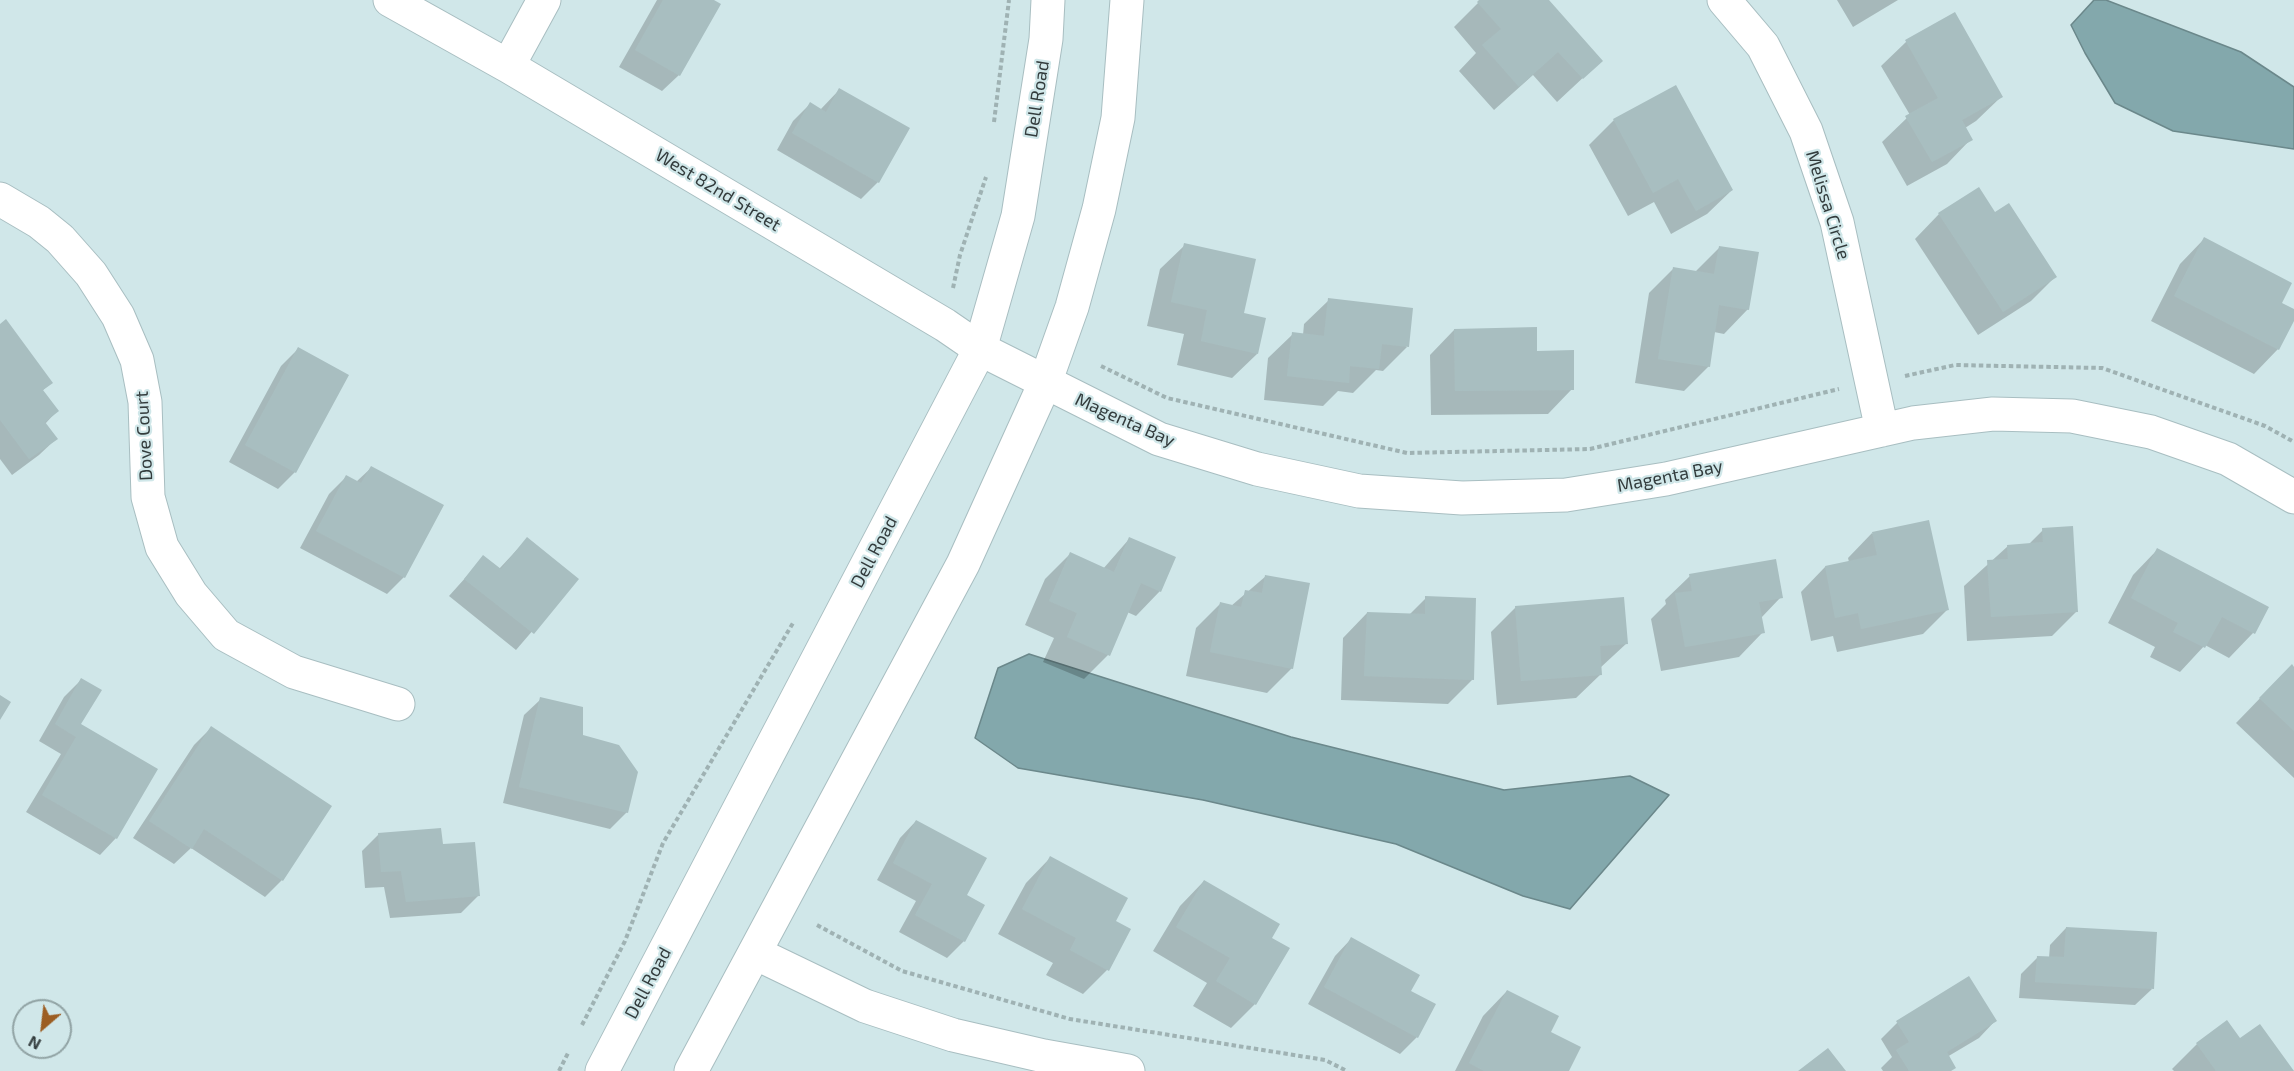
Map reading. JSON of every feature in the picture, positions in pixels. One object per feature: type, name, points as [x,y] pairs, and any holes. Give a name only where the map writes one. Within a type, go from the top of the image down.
[{"type":"street","name":"West 82nd Street","points":[[390,0],[508,66],[945,325],[980,349],[1045,383]]},
{"type":"street","points":[[508,66],[544,0]]},
{"type":"street","name":"Dell Road","points":[[602,1071],[980,349],[1018,216],[1046,39],[1048,0]]},
{"type":"street","points":[[691,1071],[963,564],[1045,383],[1072,307],[1099,209],[1118,118],[1128,0]]},
{"type":"street","name":"Melissa Circle","points":[[1724,0],[1763,46],[1806,130],[1837,222],[1882,430]]},
{"type":"street","name":"Dove Court","points":[[0,199],[39,222],[60,239],[91,274],[118,316],[137,360],[145,402],[148,496],[162,547],[191,594],[226,635],[294,672],[398,704]]},
{"type":"street","name":"Magenta Bay","points":[[1045,383],[1159,439],[1257,469],[1359,491],[1462,498],[1566,495],[1666,479],[1913,423],[1993,414],[2072,417],[2151,432],[2228,459],[2294,497]]},
{"type":"street","points":[[755,953],[865,1006],[953,1035],[1044,1056],[1128,1071]]},
{"type":"path","points":[[993,125],[1009,0]]},
{"type":"path","points":[[945,325],[960,255],[988,171]]},
{"type":"path","points":[[1101,366],[1167,398],[1407,453],[1590,448],[1955,365],[2102,368],[2265,426],[2294,442]]},
{"type":"path","points":[[579,1031],[625,941],[663,843],[795,620]]},
{"type":"path","points":[[817,925],[902,971],[1070,1019],[1325,1060],[1347,1071]]},
{"type":"path","points":[[559,1071],[569,1051]]},
{"type":"water","points":[[2094,0],[2106,0],[2241,52],[2294,87],[2294,149],[2173,131],[2115,103],[2071,25]]},
{"type":"water","points":[[1029,654],[1291,737],[1504,790],[1630,776],[1669,795],[1570,909],[1523,896],[1396,844],[1203,800],[1018,768],[975,738],[998,668]]},
{"type":"building","points":[[663,0],[714,0],[721,4],[680,76],[635,50]]},
{"type":"building","points":[[1479,0],[1549,0],[1603,61],[1583,79],[1558,52],[1519,87],[1482,45],[1501,29],[1477,2]]},
{"type":"building","points":[[1955,12],[2003,97],[1962,120],[1973,140],[1932,162],[1905,116],[1938,98],[1905,40]]},
{"type":"building","points":[[1676,85],[1733,190],[1696,211],[1678,179],[1653,193],[1613,119]]},
{"type":"building","points":[[839,88],[910,128],[879,183],[792,133],[810,102],[826,112]]},
{"type":"building","points":[[1979,187],[1995,212],[2009,203],[2057,277],[2003,312],[1938,213]]},
{"type":"building","points":[[2204,237],[2292,283],[2282,303],[2294,309],[2294,321],[2279,350],[2174,296]]},
{"type":"building","points":[[1184,243],[1256,259],[1244,313],[1266,318],[1258,354],[1201,341],[1207,310],[1171,302]]},
{"type":"building","points":[[1719,246],[1759,252],[1749,310],[1719,305],[1710,367],[1658,359],[1673,267],[1714,274]]},
{"type":"building","points":[[1328,298],[1413,308],[1409,347],[1382,344],[1379,369],[1350,366],[1349,383],[1287,376],[1292,332],[1324,336]]},
{"type":"building","points":[[6,319],[53,383],[43,390],[59,411],[45,422],[58,439],[29,459],[0,420],[0,324]]},
{"type":"building","points":[[1537,327],[1537,351],[1574,350],[1574,390],[1455,391],[1454,329]]},
{"type":"building","points":[[298,347],[349,375],[296,473],[245,445]]},
{"type":"building","points":[[371,466],[444,505],[405,578],[316,531],[346,475],[361,483]]},
{"type":"building","points":[[1929,520],[1949,610],[1861,629],[1858,613],[1835,618],[1825,566],[1877,555],[1872,532]]},
{"type":"building","points":[[2073,526],[2078,612],[1991,617],[1987,560],[2008,559],[2007,545],[2043,542],[2042,528]]},
{"type":"building","points":[[527,537],[579,579],[534,634],[464,579],[483,555],[501,569]]},
{"type":"building","points":[[1129,537],[1176,557],[1161,592],[1141,583],[1110,656],[1067,637],[1077,613],[1049,601],[1070,552],[1114,572]]},
{"type":"building","points":[[2157,548],[2269,607],[2255,634],[2222,617],[2205,648],[2173,632],[2178,623],[2131,598]]},
{"type":"building","points":[[1776,559],[1783,598],[1759,602],[1765,633],[1685,647],[1675,593],[1692,591],[1689,574]]},
{"type":"building","points":[[1265,575],[1310,583],[1293,669],[1210,652],[1220,602],[1241,607],[1245,590],[1262,593]]},
{"type":"building","points":[[1425,596],[1476,598],[1474,680],[1364,676],[1367,612],[1425,614]]},
{"type":"building","points":[[1624,597],[1628,644],[1600,646],[1602,675],[1521,681],[1515,606]]},
{"type":"building","points":[[2292,664],[2294,667],[2294,731],[2259,698]]},
{"type":"building","points":[[81,678],[102,690],[81,724],[158,769],[117,839],[42,795],[76,737],[55,724]]},
{"type":"building","points":[[0,695],[11,702],[0,720]]},
{"type":"building","points":[[540,697],[583,707],[583,735],[619,745],[638,772],[628,813],[519,787]]},
{"type":"building","points":[[211,726],[332,806],[283,881],[204,829],[192,849],[149,821]]},
{"type":"building","points":[[916,820],[987,858],[967,895],[985,905],[965,942],[915,915],[932,884],[893,863]]},
{"type":"building","points":[[441,828],[443,844],[475,842],[480,896],[406,902],[401,871],[381,872],[378,833]]},
{"type":"building","points":[[1050,856],[1128,898],[1116,921],[1131,929],[1109,971],[1070,950],[1076,938],[1022,909]]},
{"type":"building","points":[[1204,880],[1280,924],[1272,938],[1290,948],[1256,1005],[1216,981],[1230,958],[1176,927]]},
{"type":"building","points":[[2066,927],[2157,932],[2154,989],[2035,982],[2037,956],[2064,957]]},
{"type":"building","points":[[1351,937],[1420,975],[1411,991],[1436,1004],[1418,1038],[1324,987]]},
{"type":"building","points":[[1969,976],[1997,1021],[1947,1052],[1956,1068],[1951,1071],[1909,1071],[1896,1050],[1909,1042],[1896,1021]]},
{"type":"building","points":[[1507,990],[1559,1016],[1551,1032],[1581,1047],[1569,1071],[1484,1071],[1469,1063]]},
{"type":"building","points":[[2227,1020],[2240,1038],[2260,1024],[2294,1071],[2216,1071],[2196,1043]]},
{"type":"building","points":[[1828,1048],[1846,1071],[1798,1071]]}]
